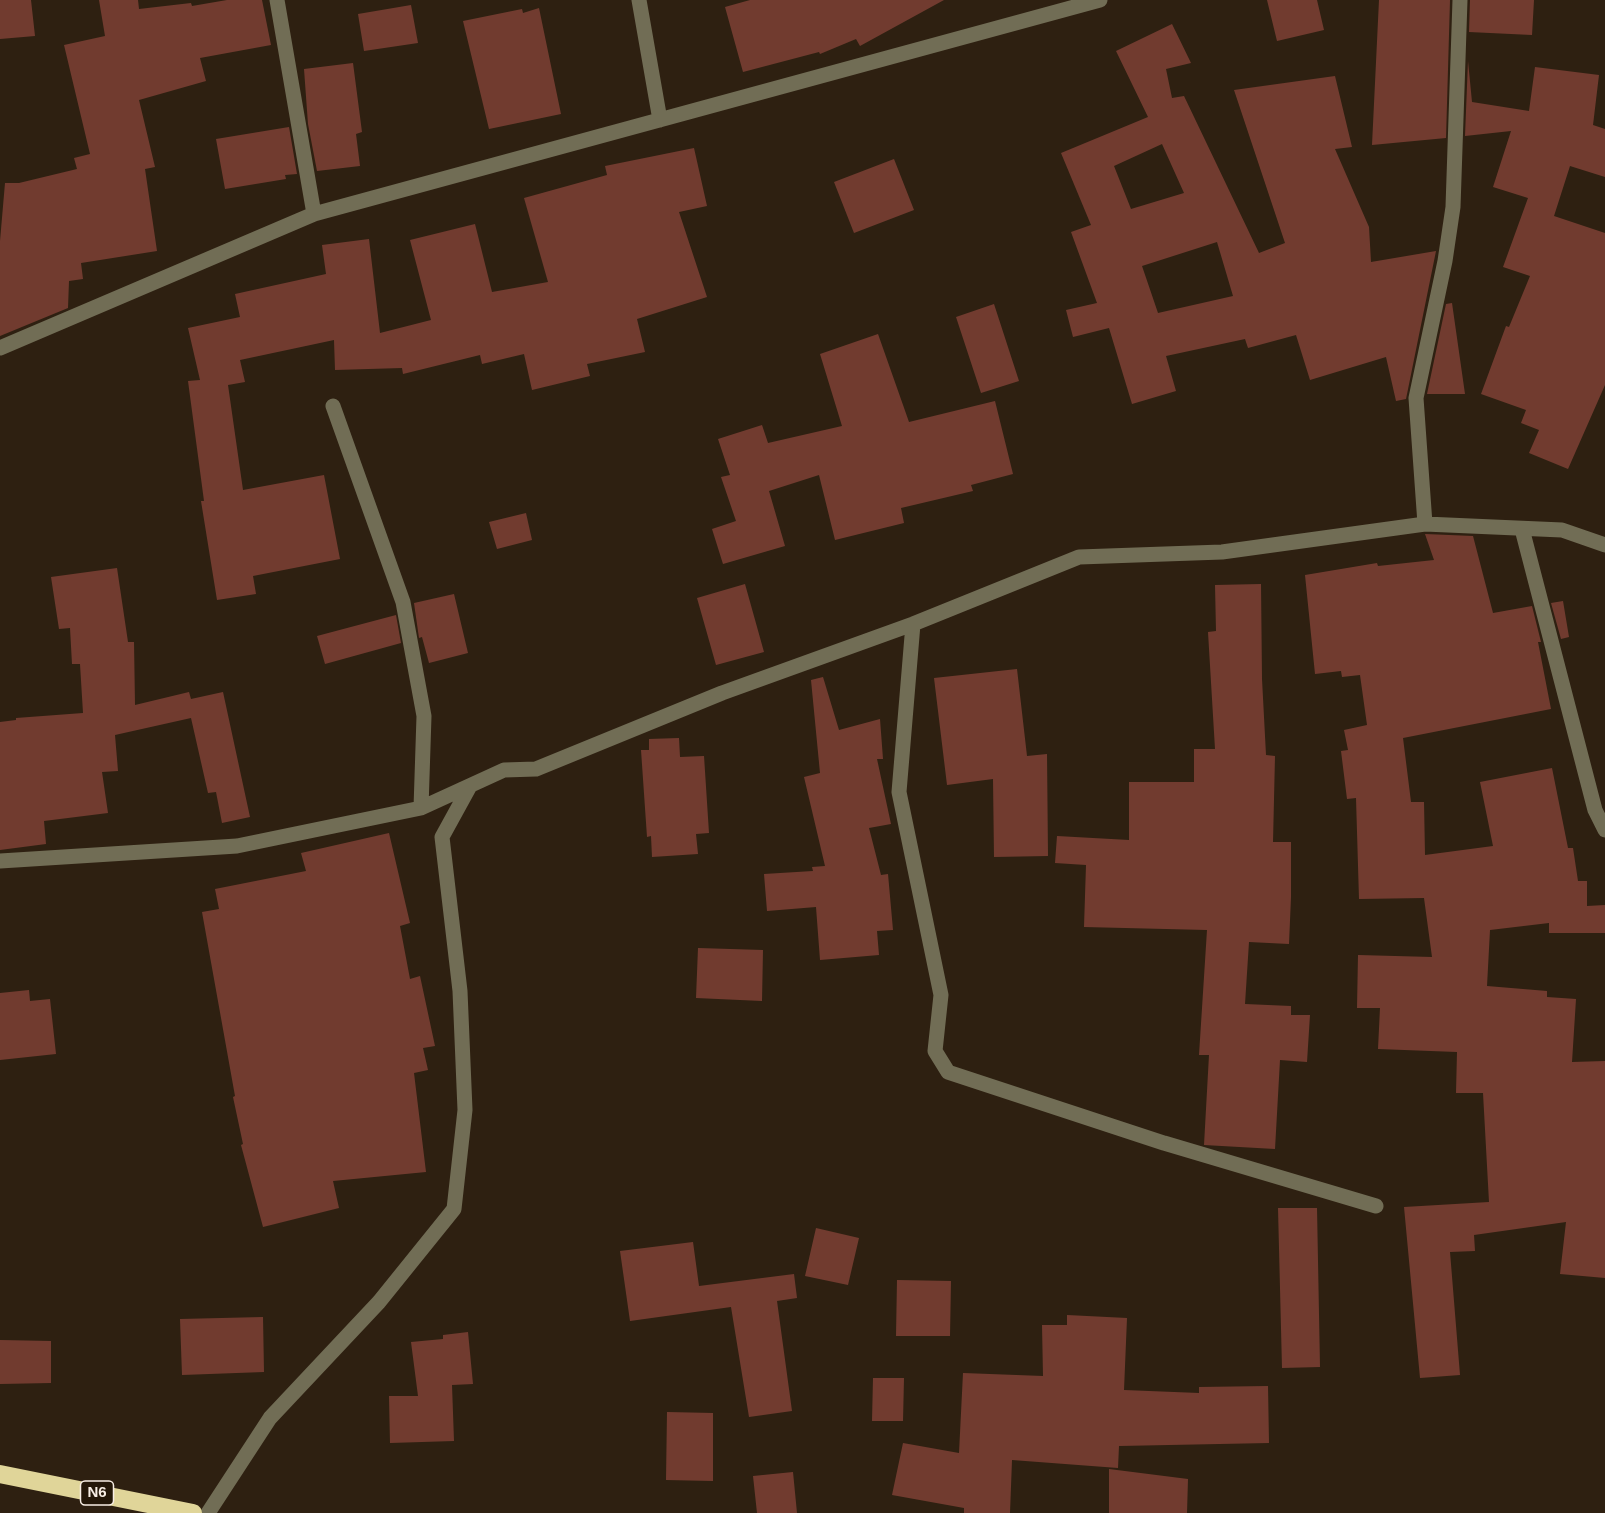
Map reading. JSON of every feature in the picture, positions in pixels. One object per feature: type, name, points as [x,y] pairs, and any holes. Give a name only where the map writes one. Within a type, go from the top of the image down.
[{"type":"highway","name":"N6","points":[[0,1474],[193,1513]]},
{"type":"street","points":[[277,0],[314,214]]},
{"type":"street","points":[[639,0],[660,120]]},
{"type":"street","points":[[0,348],[314,214],[1101,0]]},
{"type":"street","points":[[1425,524],[1416,398],[1445,261],[1452,207],[1460,0]]},
{"type":"street","points":[[333,406],[403,602],[424,716],[421,808]]},
{"type":"street","points":[[0,861],[237,846],[421,808],[504,770],[536,769],[722,693],[913,624],[1079,557],[1222,552],[1425,524],[1562,530],[1605,544]]},
{"type":"street","points":[[1522,529],[1594,810],[1605,831]]},
{"type":"street","points":[[913,624],[899,792],[941,995],[935,1051],[948,1072],[1164,1143],[1376,1206]]},
{"type":"street","points":[[208,1513],[270,1418],[379,1302],[454,1209],[465,1110],[459,991],[442,837],[470,786]]},
{"type":"building","points":[[0,0],[31,0],[35,36],[0,39]]},
{"type":"building","points":[[99,0],[138,0],[139,9],[191,3],[192,6],[227,0],[262,0],[271,45],[200,58],[206,81],[139,100],[155,167],[145,169],[157,251],[81,263],[83,279],[69,281],[68,308],[0,336],[0,241],[5,183],[19,183],[77,169],[74,158],[90,154],[64,45],[105,36]]},
{"type":"building","points":[[750,0],[944,0],[860,46],[856,39],[820,54],[819,52],[743,72],[725,7]]},
{"type":"building","points":[[1267,0],[1317,0],[1324,30],[1277,41]]},
{"type":"building","points":[[1379,0],[1450,0],[1446,138],[1372,145]]},
{"type":"building","points":[[1470,0],[1534,0],[1532,35],[1469,32]]},
{"type":"building","points":[[411,5],[418,43],[364,51],[358,14]]},
{"type":"building","points":[[539,8],[561,114],[489,129],[463,21],[522,9],[523,13]]},
{"type":"building","points":[[1172,24],[1191,63],[1166,69],[1172,98],[1184,96],[1259,253],[1285,243],[1234,90],[1335,76],[1352,147],[1335,149],[1369,227],[1371,262],[1436,251],[1406,399],[1396,401],[1386,357],[1310,380],[1296,335],[1248,348],[1245,339],[1166,356],[1176,391],[1132,404],[1109,328],[1073,337],[1066,310],[1097,303],[1071,232],[1091,225],[1061,153],[1148,117],[1116,51]],"holes":[[[1162,144],[1184,193],[1131,209],[1114,166]],[[1217,242],[1233,296],[1158,313],[1142,266]]]},
{"type":"building","points":[[1468,61],[1472,102],[1529,111],[1535,67],[1599,75],[1593,125],[1605,129],[1605,177],[1570,166],[1554,216],[1605,233],[1605,385],[1568,469],[1529,453],[1539,430],[1521,423],[1526,410],[1481,394],[1506,326],[1509,327],[1530,276],[1503,267],[1528,198],[1493,187],[1511,131],[1465,136]]},
{"type":"building","points":[[353,63],[362,132],[356,134],[360,166],[317,171],[308,124],[304,69]]},
{"type":"building","points":[[289,127],[297,174],[285,175],[286,179],[225,189],[216,139]]},
{"type":"building","points":[[694,148],[707,206],[679,212],[707,297],[637,319],[645,352],[587,364],[590,376],[532,390],[524,354],[482,364],[480,355],[403,374],[402,368],[335,370],[334,340],[240,360],[245,382],[228,385],[243,490],[324,475],[340,559],[253,576],[256,594],[217,600],[201,501],[204,501],[188,381],[200,380],[188,328],[240,317],[235,294],[326,274],[322,245],[369,239],[380,333],[431,320],[410,240],[475,224],[492,292],[548,282],[524,198],[607,175],[605,166]]},
{"type":"building","points":[[894,159],[914,210],[854,233],[834,182]]},
{"type":"building","points":[[1452,303],[1465,394],[1427,394],[1446,304]]},
{"type":"building","points":[[994,304],[1019,381],[981,393],[956,317]]},
{"type":"building","points":[[878,334],[909,422],[995,401],[1013,474],[971,485],[973,491],[901,508],[904,523],[835,540],[819,475],[769,491],[785,546],[723,564],[712,529],[736,521],[721,477],[730,475],[718,439],[762,425],[768,443],[842,426],[820,354]]},
{"type":"building","points":[[526,513],[532,540],[497,549],[489,522]]},
{"type":"building","points":[[1425,534],[1473,536],[1493,613],[1532,606],[1541,642],[1538,642],[1551,709],[1403,738],[1411,802],[1424,802],[1425,855],[1493,846],[1480,782],[1552,768],[1568,848],[1573,848],[1578,881],[1587,881],[1587,906],[1605,905],[1605,933],[1549,933],[1549,923],[1490,930],[1487,986],[1547,991],[1547,997],[1576,999],[1572,1062],[1605,1061],[1605,1278],[1560,1274],[1566,1222],[1474,1235],[1475,1251],[1450,1252],[1460,1375],[1420,1378],[1404,1207],[1489,1202],[1483,1093],[1456,1093],[1457,1052],[1378,1049],[1380,1008],[1357,1008],[1358,955],[1432,957],[1424,898],[1359,899],[1356,798],[1347,799],[1341,751],[1348,750],[1344,730],[1367,725],[1360,675],[1342,677],[1341,671],[1315,674],[1305,575],[1377,563],[1378,566],[1434,560]]},
{"type":"building","points":[[117,568],[128,642],[134,642],[135,705],[189,692],[191,699],[223,692],[250,817],[222,823],[216,792],[208,793],[191,718],[115,735],[118,771],[102,772],[108,813],[44,821],[46,844],[0,850],[0,722],[16,720],[16,718],[83,713],[80,664],[72,664],[70,628],[59,629],[51,577]]},
{"type":"building","points":[[745,584],[764,652],[716,665],[697,598]]},
{"type":"building","points":[[1261,584],[1266,755],[1275,756],[1273,842],[1291,842],[1291,897],[1289,944],[1249,942],[1245,1004],[1291,1006],[1291,1015],[1310,1015],[1307,1062],[1280,1060],[1275,1149],[1204,1145],[1209,1055],[1199,1055],[1207,930],[1084,927],[1086,865],[1055,863],[1057,836],[1129,840],[1129,782],[1194,782],[1194,749],[1215,749],[1208,632],[1216,631],[1215,585]]},
{"type":"building","points":[[454,594],[468,653],[429,663],[422,637],[419,638],[414,603]]},
{"type":"building","points":[[1563,601],[1569,637],[1561,639],[1551,603]]},
{"type":"building","points":[[396,615],[401,643],[325,664],[317,636]]},
{"type":"building","points":[[1017,669],[1027,756],[1047,754],[1048,856],[994,857],[993,779],[947,785],[934,678]]},
{"type":"building","points":[[823,677],[839,730],[880,719],[883,759],[877,759],[891,824],[869,828],[881,875],[888,874],[893,930],[877,931],[879,955],[820,960],[816,907],[767,911],[764,874],[813,871],[812,867],[825,866],[804,777],[820,773],[811,680]]},
{"type":"building","points":[[679,738],[680,757],[704,756],[709,833],[696,834],[698,854],[652,857],[651,836],[647,837],[641,750],[649,750],[649,739]]},
{"type":"building","points":[[389,833],[410,923],[400,926],[410,979],[420,976],[435,1046],[423,1048],[428,1070],[414,1073],[426,1172],[333,1181],[339,1208],[263,1227],[241,1145],[243,1144],[233,1097],[235,1096],[202,912],[219,909],[215,889],[306,871],[301,853]]},
{"type":"building","points":[[698,948],[763,950],[762,1001],[696,998]]},
{"type":"building","points":[[29,990],[30,1001],[50,999],[56,1054],[0,1060],[0,993]]},
{"type":"building","points":[[1278,1208],[1317,1208],[1320,1367],[1282,1368]]},
{"type":"building","points":[[816,1228],[859,1238],[848,1285],[805,1276]]},
{"type":"building","points":[[693,1242],[699,1286],[794,1274],[797,1298],[777,1301],[792,1411],[749,1417],[731,1307],[630,1321],[620,1251]]},
{"type":"building","points":[[897,1280],[951,1281],[950,1336],[896,1336]]},
{"type":"building","points":[[1067,1315],[1127,1318],[1124,1390],[1199,1393],[1199,1387],[1268,1386],[1269,1443],[1119,1446],[1118,1468],[1012,1460],[1010,1513],[964,1513],[964,1508],[892,1495],[903,1443],[959,1453],[963,1373],[1043,1376],[1042,1325],[1067,1325]]},
{"type":"building","points":[[263,1317],[264,1372],[182,1375],[180,1319]]},
{"type":"building","points":[[468,1332],[473,1384],[452,1385],[454,1441],[390,1443],[389,1396],[418,1396],[411,1342],[443,1339],[443,1335]]},
{"type":"building","points":[[0,1340],[51,1341],[51,1383],[0,1384]]},
{"type":"building","points":[[873,1378],[904,1378],[903,1421],[872,1421]]},
{"type":"building","points":[[667,1412],[713,1413],[713,1481],[666,1480]]},
{"type":"building","points":[[1109,1469],[1188,1479],[1187,1513],[1109,1513]]},
{"type":"building","points":[[793,1472],[797,1513],[757,1513],[753,1476]]}]
